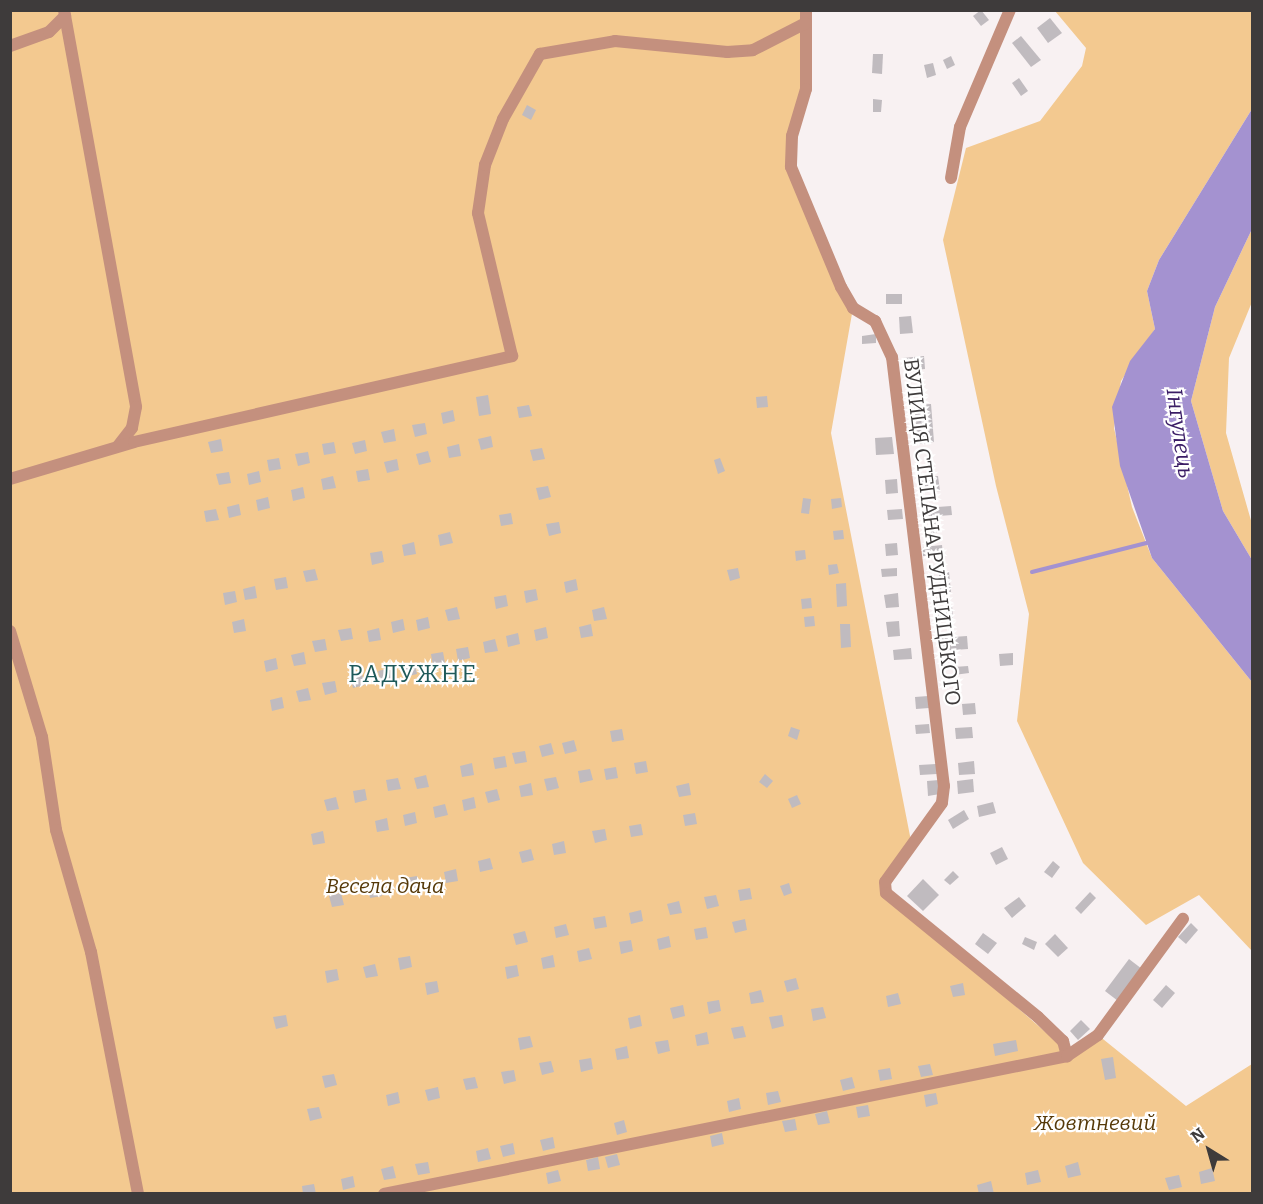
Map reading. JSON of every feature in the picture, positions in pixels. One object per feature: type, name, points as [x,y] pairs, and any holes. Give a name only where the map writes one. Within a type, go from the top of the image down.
[{"type":"street","points":[[951,178],[960,127],[1010,10]]},
{"type":"street","points":[[10,46],[49,32],[65,13]]},
{"type":"street","points":[[65,13],[135,407],[132,428],[117,447]]},
{"type":"street","points":[[10,479],[117,447],[512,356],[478,213],[485,165],[503,119],[540,54],[615,41],[727,52],[753,50],[806,17]]},
{"type":"street","name":"ВУЛИЦЯ СТЕПАНА РУДНИЦЬКОГО","points":[[806,17],[806,89],[792,136],[790,167],[841,287],[853,308],[875,321],[892,357],[944,786],[942,803],[885,882],[886,893],[1038,1017],[1063,1041],[1067,1056]]},
{"type":"street","points":[[10,631],[42,737],[56,830],[91,952],[138,1194]]},
{"type":"street","points":[[384,1194],[1067,1056],[1098,1035],[1183,919]]},
{"type":"green space","points":[[10,11],[806,11],[808,60],[790,155],[853,308],[831,433],[912,846],[886,893],[1066,1050],[1098,1035],[1186,1106],[1252,1064],[1252,1193],[11,1193]]},
{"type":"green space","points":[[1055,11],[1252,11],[1252,109],[1159,260],[1147,291],[1155,329],[1121,381],[1114,428],[1132,507],[1152,558],[1252,682],[1252,951],[1199,895],[1146,925],[1083,863],[1017,721],[1029,614],[996,486],[943,240],[966,148],[1040,121],[1082,66],[1086,48]]},
{"type":"green space","points":[[1252,229],[1252,302],[1229,358],[1226,433],[1252,524],[1252,560],[1223,511],[1191,401],[1215,307]]},
{"type":"water","name":"Інгулець","points":[[1252,109],[1252,229],[1215,307],[1191,401],[1223,511],[1252,560],[1252,682],[1152,558],[1120,466],[1112,407],[1130,361],[1155,329],[1147,291],[1159,260]]},
{"type":"building","points":[[981,10],[989,20],[981,26],[973,16]]},
{"type":"building","points":[[1050,18],[1062,33],[1048,43],[1037,28]]},
{"type":"building","points":[[1021,36],[1041,60],[1031,67],[1012,43]]},
{"type":"building","points":[[873,54],[883,54],[882,74],[872,73]]},
{"type":"building","points":[[951,56],[955,65],[947,69],[943,60]]},
{"type":"building","points":[[933,63],[936,75],[927,78],[924,65]]},
{"type":"building","points":[[1019,78],[1028,91],[1021,96],[1012,83]]},
{"type":"building","points":[[873,99],[882,100],[881,112],[873,112]]},
{"type":"building","points":[[527,105],[536,110],[531,120],[522,115]]},
{"type":"building","points":[[886,294],[902,294],[902,304],[886,304]]},
{"type":"building","points":[[911,316],[913,333],[900,334],[899,317]]},
{"type":"building","points":[[876,334],[876,343],[862,344],[862,336]]},
{"type":"building","points":[[924,356],[925,369],[904,371],[903,358]]},
{"type":"building","points":[[488,395],[491,414],[479,416],[476,397]]},
{"type":"building","points":[[767,396],[768,407],[757,408],[756,397]]},
{"type":"building","points":[[931,404],[934,442],[918,444],[914,405]]},
{"type":"building","points":[[529,405],[532,416],[519,418],[517,407]]},
{"type":"building","points":[[453,410],[455,421],[443,424],[441,413]]},
{"type":"building","points":[[425,423],[427,434],[415,437],[412,425]]},
{"type":"building","points":[[394,429],[396,441],[384,443],[381,432]]},
{"type":"building","points":[[491,436],[493,447],[481,450],[478,439]]},
{"type":"building","points":[[892,437],[894,454],[876,455],[875,438]]},
{"type":"building","points":[[221,439],[223,451],[211,453],[208,442]]},
{"type":"building","points":[[365,440],[367,451],[355,454],[352,443]]},
{"type":"building","points":[[334,442],[336,453],[324,455],[322,444]]},
{"type":"building","points":[[459,444],[461,456],[449,458],[447,447]]},
{"type":"building","points":[[542,448],[545,459],[533,461],[530,450]]},
{"type":"building","points":[[428,451],[431,462],[419,465],[416,454]]},
{"type":"building","points":[[308,452],[310,463],[298,466],[295,454]]},
{"type":"building","points":[[279,458],[281,469],[269,471],[267,460]]},
{"type":"building","points":[[720,458],[725,471],[718,474],[714,460]]},
{"type":"building","points":[[397,459],[399,470],[387,473],[384,462]]},
{"type":"building","points":[[368,469],[370,480],[358,482],[356,471]]},
{"type":"building","points":[[259,471],[261,482],[249,485],[247,474]]},
{"type":"building","points":[[229,472],[231,483],[219,485],[216,474]]},
{"type":"building","points":[[333,476],[336,488],[323,490],[321,479]]},
{"type":"building","points":[[938,476],[940,491],[919,493],[918,477]]},
{"type":"building","points":[[897,479],[898,493],[886,494],[885,480]]},
{"type":"building","points":[[548,486],[551,497],[539,500],[536,488]]},
{"type":"building","points":[[303,487],[305,498],[293,501],[291,490]]},
{"type":"building","points":[[268,497],[270,508],[258,511],[256,500]]},
{"type":"building","points":[[803,498],[811,499],[809,514],[801,513]]},
{"type":"building","points":[[841,498],[842,507],[832,509],[831,499]]},
{"type":"building","points":[[239,504],[241,515],[229,518],[227,507]]},
{"type":"building","points":[[951,506],[952,515],[924,517],[924,508]]},
{"type":"building","points":[[216,509],[219,520],[206,522],[204,511]]},
{"type":"building","points":[[902,509],[903,519],[888,520],[887,510]]},
{"type":"building","points":[[511,513],[513,524],[501,526],[499,515]]},
{"type":"building","points":[[559,522],[561,533],[549,536],[546,524]]},
{"type":"building","points":[[938,522],[939,532],[930,533],[929,523]]},
{"type":"building","points":[[843,530],[844,539],[834,540],[833,531]]},
{"type":"building","points":[[450,532],[453,543],[440,546],[438,535]]},
{"type":"building","points":[[414,542],[416,554],[404,556],[402,545]]},
{"type":"building","points":[[897,543],[898,555],[886,556],[885,544]]},
{"type":"building","points":[[942,545],[943,555],[923,556],[923,547]]},
{"type":"building","points":[[805,550],[806,559],[796,561],[795,551]]},
{"type":"building","points":[[382,551],[384,562],[372,565],[370,553]]},
{"type":"building","points":[[837,564],[839,573],[829,575],[828,565]]},
{"type":"building","points":[[738,568],[740,578],[730,581],[727,570]]},
{"type":"building","points":[[897,568],[897,576],[882,577],[881,569]]},
{"type":"building","points":[[315,569],[318,580],[306,582],[303,571]]},
{"type":"building","points":[[949,572],[951,592],[940,593],[939,573]]},
{"type":"building","points":[[286,577],[288,588],[276,590],[274,579]]},
{"type":"building","points":[[576,579],[578,590],[566,593],[564,582]]},
{"type":"building","points":[[846,583],[847,606],[837,607],[836,584]]},
{"type":"building","points":[[255,586],[257,598],[245,600],[243,589]]},
{"type":"building","points":[[536,589],[538,600],[526,603],[524,591]]},
{"type":"building","points":[[235,591],[237,602],[225,605],[223,593]]},
{"type":"building","points":[[898,593],[899,607],[886,608],[884,595]]},
{"type":"building","points":[[506,595],[508,606],[496,609],[494,597]]},
{"type":"building","points":[[811,598],[812,608],[802,609],[801,599]]},
{"type":"building","points":[[952,606],[953,618],[935,619],[934,608]]},
{"type":"building","points":[[457,607],[460,619],[448,621],[445,610]]},
{"type":"building","points":[[604,607],[607,619],[594,621],[592,610]]},
{"type":"building","points":[[814,616],[815,626],[805,627],[804,617]]},
{"type":"building","points":[[428,617],[430,628],[418,631],[416,620]]},
{"type":"building","points":[[244,619],[246,631],[234,633],[232,622]]},
{"type":"building","points":[[403,619],[405,630],[393,633],[391,622]]},
{"type":"building","points":[[899,621],[900,636],[888,637],[886,622]]},
{"type":"building","points":[[591,624],[593,636],[581,638],[579,627]]},
{"type":"building","points":[[840,624],[850,624],[851,647],[841,648]]},
{"type":"building","points":[[546,627],[548,638],[536,641],[534,630]]},
{"type":"building","points":[[351,628],[353,639],[341,641],[338,630]]},
{"type":"building","points":[[379,628],[381,640],[369,642],[367,631]]},
{"type":"building","points":[[518,633],[520,644],[508,647],[506,636]]},
{"type":"building","points":[[967,636],[968,649],[940,651],[939,638]]},
{"type":"building","points":[[325,639],[327,650],[315,652],[312,641]]},
{"type":"building","points":[[495,639],[498,651],[485,653],[483,642]]},
{"type":"building","points":[[468,647],[470,658],[458,661],[456,649]]},
{"type":"building","points":[[911,648],[912,659],[894,660],[893,650]]},
{"type":"building","points":[[304,652],[306,664],[294,666],[291,655]]},
{"type":"building","points":[[443,652],[445,663],[433,666],[431,654]]},
{"type":"building","points":[[1013,653],[1013,665],[1000,666],[999,654]]},
{"type":"building","points":[[276,658],[278,669],[266,672],[264,661]]},
{"type":"building","points":[[415,663],[417,674],[405,677],[403,666]]},
{"type":"building","points":[[968,666],[969,673],[954,675],[954,667]]},
{"type":"building","points":[[390,668],[393,680],[381,682],[378,671]]},
{"type":"building","points":[[362,674],[365,685],[353,688],[350,677]]},
{"type":"building","points":[[335,681],[337,692],[325,695],[322,683]]},
{"type":"building","points":[[308,688],[311,700],[299,702],[296,691]]},
{"type":"building","points":[[928,696],[929,708],[916,709],[915,697]]},
{"type":"building","points":[[282,697],[284,708],[272,711],[270,700]]},
{"type":"building","points":[[975,703],[976,714],[963,715],[962,704]]},
{"type":"building","points":[[929,724],[930,733],[916,734],[915,725]]},
{"type":"building","points":[[791,727],[800,730],[797,740],[788,736]]},
{"type":"building","points":[[972,727],[973,738],[956,739],[955,728]]},
{"type":"building","points":[[622,729],[624,740],[612,742],[610,731]]},
{"type":"building","points":[[574,740],[577,751],[565,754],[562,743]]},
{"type":"building","points":[[551,743],[554,754],[542,757],[539,746]]},
{"type":"building","points":[[525,751],[527,762],[515,764],[512,753]]},
{"type":"building","points":[[505,756],[507,767],[495,769],[493,758]]},
{"type":"building","points":[[646,761],[648,772],[636,774],[634,763]]},
{"type":"building","points":[[974,761],[975,774],[959,775],[958,763]]},
{"type":"building","points":[[472,763],[474,775],[462,777],[460,766]]},
{"type":"building","points":[[936,764],[937,774],[920,775],[919,765]]},
{"type":"building","points":[[616,767],[618,778],[606,780],[604,769]]},
{"type":"building","points":[[590,769],[593,780],[580,783],[578,771]]},
{"type":"building","points":[[765,774],[773,781],[767,788],[759,782]]},
{"type":"building","points":[[426,775],[429,787],[417,789],[414,778]]},
{"type":"building","points":[[556,777],[559,788],[547,791],[544,779]]},
{"type":"building","points":[[398,778],[401,789],[388,791],[386,780]]},
{"type":"building","points":[[973,779],[974,792],[958,794],[957,781]]},
{"type":"building","points":[[939,780],[940,794],[928,796],[927,781]]},
{"type":"building","points":[[531,783],[533,795],[521,797],[519,786]]},
{"type":"building","points":[[689,783],[691,795],[679,797],[676,786]]},
{"type":"building","points":[[365,789],[367,800],[355,803],[353,791]]},
{"type":"building","points":[[497,789],[500,800],[488,803],[485,792]]},
{"type":"building","points":[[797,795],[801,804],[792,808],[788,799]]},
{"type":"building","points":[[336,797],[339,809],[327,811],[324,800]]},
{"type":"building","points":[[474,797],[476,808],[464,811],[462,800]]},
{"type":"building","points":[[993,802],[996,813],[979,817],[977,806]]},
{"type":"building","points":[[445,804],[448,815],[435,818],[433,807]]},
{"type":"building","points":[[964,810],[969,819],[953,829],[948,820]]},
{"type":"building","points":[[415,812],[417,823],[405,826],[403,815]]},
{"type":"building","points":[[695,813],[697,824],[685,826],[683,815]]},
{"type":"building","points":[[387,818],[389,830],[377,832],[375,821]]},
{"type":"building","points":[[641,824],[643,835],[631,837],[629,826]]},
{"type":"building","points":[[605,829],[607,840],[595,843],[592,831]]},
{"type":"building","points":[[323,831],[325,843],[313,845],[311,834]]},
{"type":"building","points":[[564,841],[566,853],[554,855],[552,844]]},
{"type":"building","points":[[1002,847],[1008,859],[996,865],[990,853]]},
{"type":"building","points":[[531,849],[534,860],[522,863],[519,852]]},
{"type":"building","points":[[490,858],[493,869],[480,872],[478,861]]},
{"type":"building","points":[[1053,861],[1060,867],[1052,878],[1044,872]]},
{"type":"building","points":[[456,869],[458,881],[446,883],[444,872]]},
{"type":"building","points":[[953,871],[959,877],[950,885],[944,880]]},
{"type":"building","points":[[417,876],[419,887],[407,890],[405,878]]},
{"type":"building","points":[[923,879],[939,895],[923,911],[907,896]]},
{"type":"building","points":[[789,883],[792,893],[784,896],[780,886]]},
{"type":"building","points":[[380,884],[382,896],[370,898],[368,887]]},
{"type":"building","points":[[750,888],[752,899],[740,901],[738,890]]},
{"type":"building","points":[[1090,892],[1096,898],[1081,914],[1075,908]]},
{"type":"building","points":[[341,893],[344,905],[332,907],[329,896]]},
{"type":"building","points":[[716,895],[719,906],[707,909],[704,897]]},
{"type":"building","points":[[1019,897],[1026,906],[1012,918],[1004,908]]},
{"type":"building","points":[[679,901],[682,913],[670,915],[667,904]]},
{"type":"building","points":[[641,910],[643,921],[631,924],[629,913]]},
{"type":"building","points":[[605,916],[607,927],[595,929],[593,918]]},
{"type":"building","points":[[745,919],[747,930],[735,933],[732,922]]},
{"type":"building","points":[[1191,923],[1198,930],[1186,944],[1178,937]]},
{"type":"building","points":[[566,924],[569,935],[556,938],[554,927]]},
{"type":"building","points":[[706,927],[708,938],[696,940],[694,929]]},
{"type":"building","points":[[525,931],[528,942],[516,945],[513,934]]},
{"type":"building","points":[[983,933],[997,943],[988,954],[975,944]]},
{"type":"building","points":[[1055,934],[1068,948],[1058,957],[1045,944]]},
{"type":"building","points":[[669,936],[671,947],[659,950],[657,939]]},
{"type":"building","points":[[1025,937],[1037,942],[1034,950],[1022,944]]},
{"type":"building","points":[[631,940],[633,951],[621,954],[619,942]]},
{"type":"building","points":[[589,948],[592,959],[579,962],[577,951]]},
{"type":"building","points":[[553,955],[555,967],[543,969],[541,958]]},
{"type":"building","points":[[410,956],[412,967],[400,970],[398,958]]},
{"type":"building","points":[[1129,959],[1142,969],[1118,1001],[1105,991]]},
{"type":"building","points":[[375,964],[378,976],[366,978],[363,967]]},
{"type":"building","points":[[517,965],[519,976],[507,979],[505,967]]},
{"type":"building","points":[[337,969],[339,980],[327,983],[325,971]]},
{"type":"building","points":[[796,978],[799,989],[787,992],[784,981]]},
{"type":"building","points":[[437,981],[439,992],[427,995],[425,983]]},
{"type":"building","points":[[963,983],[965,995],[953,997],[950,986]]},
{"type":"building","points":[[1166,985],[1175,993],[1162,1008],[1153,1000]]},
{"type":"building","points":[[761,990],[764,1002],[751,1004],[749,993]]},
{"type":"building","points":[[898,993],[901,1004],[888,1007],[886,996]]},
{"type":"building","points":[[719,1000],[721,1011],[709,1014],[707,1002]]},
{"type":"building","points":[[683,1005],[685,1016],[673,1019],[670,1008]]},
{"type":"building","points":[[823,1007],[826,1018],[813,1021],[811,1009]]},
{"type":"building","points":[[286,1015],[288,1026],[276,1029],[273,1017]]},
{"type":"building","points":[[640,1015],[642,1026],[630,1029],[628,1018]]},
{"type":"building","points":[[782,1015],[784,1026],[772,1029],[769,1017]]},
{"type":"building","points":[[1081,1020],[1090,1029],[1078,1040],[1070,1031]]},
{"type":"building","points":[[743,1026],[746,1037],[734,1039],[731,1028]]},
{"type":"building","points":[[707,1032],[709,1044],[697,1046],[695,1035]]},
{"type":"building","points":[[530,1036],[533,1047],[520,1050],[518,1038]]},
{"type":"building","points":[[668,1040],[670,1051],[658,1054],[655,1042]]},
{"type":"building","points":[[1016,1040],[1018,1051],[995,1056],[993,1044]]},
{"type":"building","points":[[627,1046],[629,1058],[617,1060],[615,1049]]},
{"type":"building","points":[[1113,1057],[1116,1078],[1105,1080],[1101,1059]]},
{"type":"building","points":[[591,1058],[593,1069],[581,1072],[579,1060]]},
{"type":"building","points":[[551,1061],[554,1072],[542,1075],[539,1063]]},
{"type":"building","points":[[930,1064],[933,1075],[921,1077],[918,1066]]},
{"type":"building","points":[[890,1068],[892,1079],[880,1081],[878,1070]]},
{"type":"building","points":[[514,1070],[516,1081],[504,1084],[501,1072]]},
{"type":"building","points":[[334,1074],[337,1085],[325,1088],[322,1076]]},
{"type":"building","points":[[475,1077],[478,1088],[466,1090],[463,1079]]},
{"type":"building","points":[[852,1077],[855,1088],[843,1091],[840,1080]]},
{"type":"building","points":[[438,1087],[440,1098],[428,1101],[425,1090]]},
{"type":"building","points":[[778,1091],[781,1102],[768,1105],[766,1093]]},
{"type":"building","points":[[398,1092],[400,1103],[388,1106],[386,1095]]},
{"type":"building","points":[[936,1093],[938,1104],[926,1107],[924,1095]]},
{"type":"building","points":[[739,1098],[741,1109],[729,1112],[727,1101]]},
{"type":"building","points":[[868,1105],[870,1116],[858,1118],[856,1107]]},
{"type":"building","points":[[319,1107],[322,1118],[310,1121],[307,1109]]},
{"type":"building","points":[[827,1111],[830,1123],[818,1125],[815,1114]]},
{"type":"building","points":[[795,1119],[797,1130],[785,1132],[782,1121]]},
{"type":"building","points":[[624,1120],[627,1132],[617,1135],[614,1123]]},
{"type":"building","points":[[722,1133],[724,1144],[712,1147],[710,1136]]},
{"type":"building","points":[[553,1137],[555,1148],[543,1151],[540,1140]]},
{"type":"building","points":[[513,1143],[515,1154],[503,1157],[500,1146]]},
{"type":"building","points":[[488,1148],[491,1159],[478,1162],[476,1151]]},
{"type":"building","points":[[617,1154],[620,1165],[608,1168],[605,1157]]},
{"type":"building","points":[[598,1157],[600,1169],[588,1171],[586,1160]]},
{"type":"building","points":[[428,1162],[430,1173],[418,1175],[415,1164]]},
{"type":"building","points":[[1078,1162],[1081,1175],[1068,1178],[1065,1166]]},
{"type":"building","points":[[393,1166],[396,1178],[384,1180],[381,1169]]},
{"type":"building","points":[[1212,1168],[1215,1181],[1201,1184],[1199,1172]]},
{"type":"building","points":[[558,1170],[561,1181],[548,1184],[546,1173]]},
{"type":"building","points":[[1038,1170],[1041,1182],[1027,1185],[1025,1173]]},
{"type":"building","points":[[1179,1175],[1182,1187],[1169,1190],[1165,1178]]},
{"type":"building","points":[[353,1176],[355,1187],[343,1190],[341,1179]]},
{"type":"building","points":[[991,1181],[994,1194],[979,1194],[977,1185]]},
{"type":"building","points":[[314,1184],[316,1194],[303,1194],[302,1186]]},
{"type":"waterway","points":[[1032,572],[1147,543]]},
{"type":"district","name":"РАДУЖНЕ","points":[[413,675]]},
{"type":"park label","name":"Весела дача","points":[[385,886]]},
{"type":"park label","name":"Жовтневий","points":[[1095,1123]]}]
